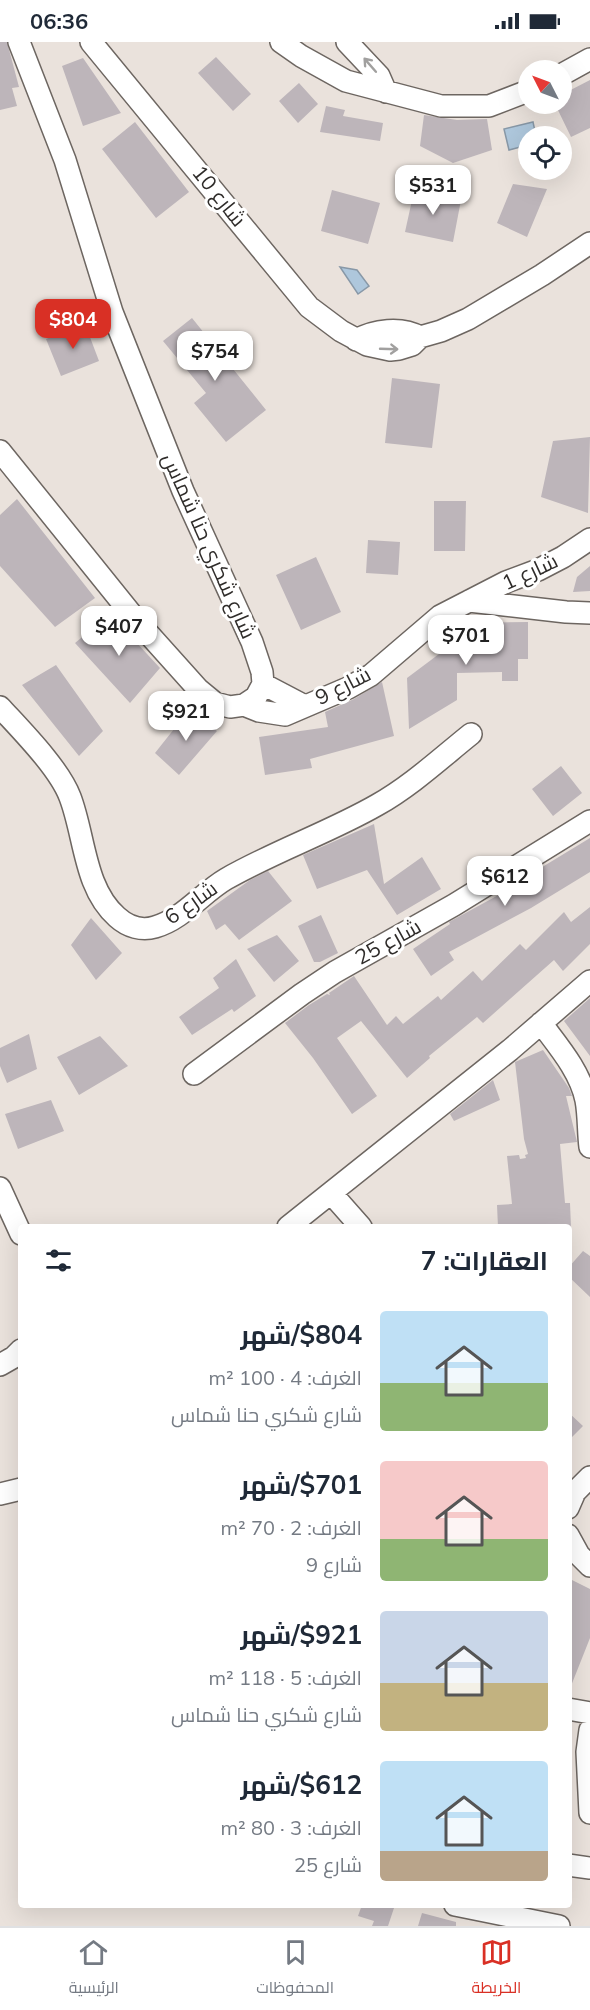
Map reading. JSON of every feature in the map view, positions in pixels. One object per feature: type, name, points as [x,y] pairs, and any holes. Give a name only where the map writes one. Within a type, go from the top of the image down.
[{"type":"street","name":"شارع شكري حنا شماس","points":[[19,42],[65,160],[112,312],[183,491],[252,642],[262,672],[263,684]]},
{"type":"street","name":"شارع 10","points":[[91,42],[309,307],[341,331],[367,345],[390,350],[412,345],[420,337],[468,319],[590,243]]},
{"type":"street","points":[[281,42],[304,49],[346,81],[441,106],[489,106],[518,95]]},
{"type":"street","points":[[347,42],[379,76],[386,92]]},
{"type":"street","points":[[572,69],[590,59]]},
{"type":"street","points":[[0,451],[137,621],[198,689],[215,703],[230,707],[244,705],[256,697],[263,684]]},
{"type":"street","name":"شارع 1","points":[[468,601],[506,582],[538,570],[590,539]]},
{"type":"street","points":[[468,601],[590,613]]},
{"type":"street","name":"شارع 9","points":[[244,705],[259,711],[285,714],[295,712],[303,705],[328,697],[371,675],[440,616],[468,601]]},
{"type":"street","name":"شارع 9","points":[[263,684],[303,705]]},
{"type":"street","name":"شارع 6","points":[[0,707],[44,757],[69,795],[102,900],[118,918],[133,927],[147,929],[159,926],[182,913],[225,880],[378,805],[409,784],[471,734]]},
{"type":"street","name":"شارع 25","points":[[194,1074],[318,983],[454,905],[590,821]]},
{"type":"street","points":[[292,1224],[542,1023],[590,981]]},
{"type":"street","points":[[542,1023],[568,1060],[583,1090],[590,1147]]},
{"type":"street","points":[[0,1188],[18,1227]]},
{"type":"street","points":[[331,1193],[359,1224]]},
{"type":"street","points":[[0,1365],[18,1353]]},
{"type":"street","points":[[572,1499],[575,1492],[590,1477]]},
{"type":"street","points":[[0,1494],[18,1490]]},
{"type":"street","points":[[572,1542],[579,1555],[590,1566]]},
{"type":"street","points":[[572,1711],[590,1713]]},
{"type":"street","points":[[590,1730],[587,1752],[590,1813]]},
{"type":"street","points":[[572,1865],[590,1868]]},
{"type":"street","points":[[470,1908],[559,1926]]},
{"type":"water","points":[[533,122],[534,126],[518,126],[518,148],[509,150],[504,129]]},
{"type":"water","points":[[340,267],[357,270],[369,286],[358,294]]},
{"type":"building","points":[[0,42],[7,42],[19,87],[12,88],[17,106],[0,110]]},
{"type":"building","points":[[216,57],[251,94],[233,111],[198,73]]},
{"type":"building","points":[[83,58],[121,113],[83,126],[62,66]]},
{"type":"building","points":[[590,80],[590,128],[572,137],[572,126],[566,126],[560,114],[572,114],[572,89]]},
{"type":"building","points":[[299,83],[318,104],[298,123],[279,101]]},
{"type":"building","points":[[326,106],[345,110],[343,116],[383,123],[380,141],[320,132]]},
{"type":"building","points":[[424,115],[457,120],[487,119],[492,150],[453,163],[420,146]]},
{"type":"building","points":[[135,122],[189,192],[156,218],[102,149]]},
{"type":"building","points":[[513,184],[547,189],[527,237],[497,223]]},
{"type":"building","points":[[332,190],[380,203],[368,244],[321,231]]},
{"type":"building","points":[[414,191],[461,200],[453,242],[405,232]]},
{"type":"building","points":[[192,318],[266,410],[226,442],[194,403],[206,393],[163,341]]},
{"type":"building","points":[[85,324],[99,361],[61,376],[46,339]]},
{"type":"building","points":[[392,378],[440,384],[432,448],[385,443]]},
{"type":"building","points":[[590,437],[588,513],[541,497],[553,441]]},
{"type":"building","points":[[17,499],[95,598],[55,627],[0,566],[0,515]]},
{"type":"building","points":[[434,501],[466,501],[465,551],[434,551]]},
{"type":"building","points":[[368,540],[400,542],[398,575],[366,573]]},
{"type":"building","points":[[316,557],[341,612],[301,630],[276,575]]},
{"type":"building","points":[[590,566],[590,591],[573,592],[577,577]]},
{"type":"building","points":[[110,614],[160,668],[130,703],[75,643]]},
{"type":"building","points":[[528,622],[528,659],[518,659],[518,681],[502,681],[502,672],[457,673],[457,700],[409,729],[407,678],[471,630],[471,623]]},
{"type":"building","points":[[56,665],[103,731],[79,756],[22,685]]},
{"type":"building","points":[[382,682],[394,736],[310,759],[312,768],[265,775],[259,737],[328,727],[325,712],[354,699]]},
{"type":"building","points":[[193,710],[217,731],[179,775],[155,753]]},
{"type":"building","points":[[561,766],[582,793],[553,816],[532,789]]},
{"type":"building","points":[[374,824],[384,884],[422,857],[441,889],[397,915],[367,870],[317,889],[303,855]]},
{"type":"building","points":[[590,838],[590,872],[531,908],[449,952],[454,960],[431,976],[413,949],[450,924],[449,922],[517,885],[516,883]]},
{"type":"building","points":[[268,871],[292,901],[239,940],[225,924],[216,930],[207,911],[250,880]]},
{"type":"building","points":[[590,907],[590,944],[563,971],[554,960],[483,1023],[477,1017],[429,1056],[430,1058],[407,1078],[361,1021],[337,1038],[377,1096],[352,1114],[285,1023],[309,1005],[327,994],[330,995],[329,993],[354,976],[387,1025],[396,1016],[403,1024],[438,996],[441,1000],[473,971],[482,981],[520,944],[526,950],[564,912],[571,922]]},
{"type":"building","points":[[321,915],[338,953],[320,962],[314,962],[298,926]]},
{"type":"building","points":[[91,918],[122,953],[96,980],[71,945]]},
{"type":"building","points":[[277,935],[299,961],[274,982],[247,949]]},
{"type":"building","points":[[236,959],[256,996],[234,1012],[232,1009],[192,1035],[179,1017],[219,988],[213,978]]},
{"type":"building","points":[[590,998],[590,1056],[564,1021]]},
{"type":"building","points":[[29,1034],[37,1069],[7,1083],[0,1066],[0,1048]]},
{"type":"building","points":[[100,1036],[128,1066],[79,1095],[57,1057]]},
{"type":"building","points":[[543,1050],[572,1096],[566,1096],[577,1142],[560,1144],[565,1203],[570,1203],[571,1224],[498,1224],[497,1205],[512,1204],[507,1156],[519,1155],[520,1159],[526,1158],[525,1155],[528,1154],[524,1139],[515,1062]]},
{"type":"building","points":[[493,1080],[500,1100],[454,1121],[450,1114]]},
{"type":"building","points":[[51,1100],[64,1131],[18,1149],[5,1114]]},
{"type":"building","points":[[583,1251],[590,1256],[590,1297],[572,1280],[572,1263]]},
{"type":"building","points":[[572,1416],[583,1426],[572,1437]]},
{"type":"building","points":[[572,1580],[590,1589],[590,1638],[572,1683]]},
{"type":"building","points":[[361,1908],[394,1908],[388,1926],[372,1926],[374,1921],[358,1916]]},
{"type":"building","points":[[422,1913],[456,1922],[456,1926],[418,1926]]}]
